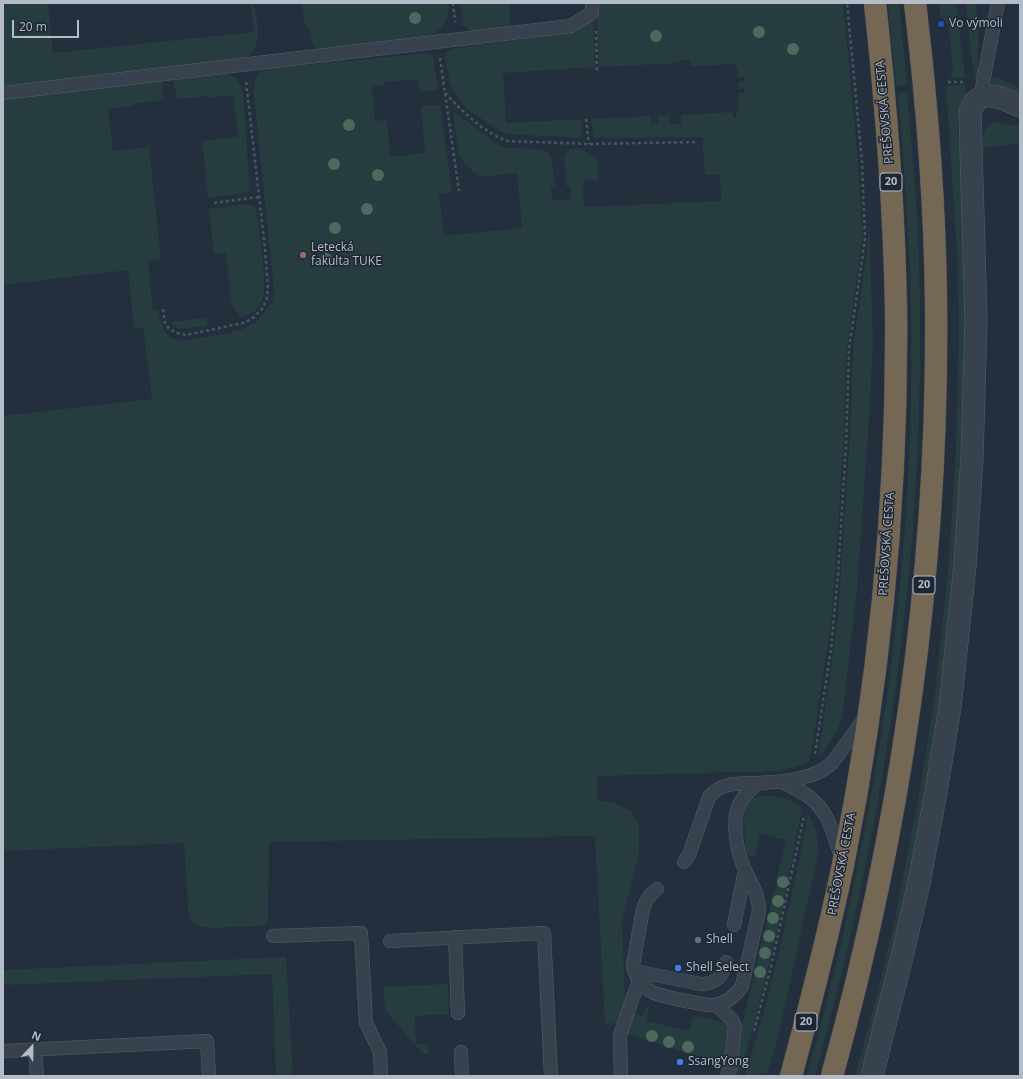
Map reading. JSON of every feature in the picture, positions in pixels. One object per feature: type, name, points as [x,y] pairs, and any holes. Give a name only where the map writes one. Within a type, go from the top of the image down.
[{"type":"highway","name":"PREŠOVSKÁ CESTA","points":[[791,1076],[820,968],[844,863],[869,712],[888,533],[896,361],[894,233],[884,90],[875,3]]},
{"type":"highway","name":"20","points":[[832,1076],[861,964],[887,845],[909,717],[928,538],[935,421],[936,302],[931,178],[924,86],[914,3]]},
{"type":"street","points":[[872,1076],[919,883],[936,792],[950,707],[964,574],[972,457],[976,322],[970,112],[977,100],[986,95],[993,95],[1020,106]]},
{"type":"lane","points":[[977,100],[998,3]]},
{"type":"lane","points":[[3,93],[571,26],[592,8]]},
{"type":"lane","points":[[684,862],[689,855],[709,797],[715,790],[723,786],[782,782],[821,772],[834,762],[869,712]]},
{"type":"lane","points":[[782,782],[808,796],[822,808],[844,863]]},
{"type":"lane","points":[[637,975],[653,993],[705,1005],[716,1005],[728,1000],[736,994],[742,986],[759,911],[759,902],[738,851],[736,817],[741,801],[758,783]]},
{"type":"lane","points":[[734,925],[745,871]]},
{"type":"lane","points":[[621,1076],[620,1035],[637,975],[634,960],[643,909],[646,900],[657,889]]},
{"type":"lane","points":[[273,936],[361,933],[366,1023],[380,1052],[381,1076]]},
{"type":"lane","points":[[390,940],[544,933],[551,1076]]},
{"type":"lane","points":[[454,937],[458,1013]]},
{"type":"lane","points":[[637,975],[708,984],[716,982],[721,977],[726,962]]},
{"type":"lane","points":[[716,1005],[732,1020],[735,1026],[731,1065],[728,1076]]},
{"type":"lane","points":[[3,1051],[207,1041],[209,1076]]},
{"type":"lane","points":[[35,1050],[37,1076]]},
{"type":"lane","points":[[460,1052],[462,1076]]},
{"type":"path","points":[[812,775],[832,641],[846,446],[849,349],[865,239],[862,162],[847,3]]},
{"type":"path","points":[[592,8],[595,19],[597,74]]},
{"type":"path","points":[[438,42],[459,191]]},
{"type":"path","points":[[163,309],[165,323],[169,329],[177,334],[186,335],[243,323],[252,319],[262,309],[267,298],[268,289],[245,65]]},
{"type":"path","points":[[948,82],[964,82]]},
{"type":"path","points":[[445,93],[464,113],[498,137],[507,140],[589,144],[696,142]]},
{"type":"path","points":[[586,119],[589,144]]},
{"type":"path","points":[[214,203],[258,197]]},
{"type":"path","points":[[753,1035],[771,967],[808,796]]},
{"type":"green space","points":[[3,3],[48,3],[53,53],[254,32],[251,3],[254,3],[258,34],[254,48],[243,60],[3,86]]},
{"type":"green space","points":[[302,3],[448,3],[448,11],[443,26],[434,34],[423,40],[320,50],[315,47],[309,29],[305,26]]},
{"type":"green space","points":[[460,3],[510,3],[510,30],[476,35],[463,25]]},
{"type":"green space","points":[[597,3],[843,3],[858,160],[862,242],[846,356],[844,439],[832,617],[810,761],[793,768],[775,771],[597,776],[597,800],[615,803],[631,811],[639,825],[639,852],[622,921],[625,1001],[618,1023],[605,1024],[595,836],[269,842],[268,920],[265,924],[259,926],[210,928],[198,926],[190,919],[184,843],[3,851],[3,416],[152,399],[143,328],[134,328],[128,270],[3,285],[3,98],[161,80],[164,100],[108,109],[113,151],[149,147],[161,260],[148,262],[153,310],[158,310],[164,331],[171,338],[180,341],[225,334],[243,329],[256,322],[272,303],[274,290],[254,95],[255,81],[263,69],[429,53],[433,56],[438,90],[420,92],[418,79],[384,82],[384,85],[372,87],[375,121],[387,120],[390,157],[425,153],[421,106],[440,105],[452,192],[439,194],[444,236],[522,228],[517,173],[481,177],[470,169],[459,156],[453,111],[499,145],[507,148],[542,149],[549,153],[552,160],[555,187],[551,187],[552,200],[571,199],[571,186],[566,186],[564,156],[569,150],[580,148],[597,160],[598,180],[583,181],[584,207],[721,201],[720,174],[705,175],[702,137],[594,138],[591,119],[651,116],[651,125],[659,124],[658,116],[669,115],[670,124],[681,124],[681,115],[733,112],[733,118],[736,118],[736,113],[739,112],[738,93],[744,92],[744,88],[738,89],[738,82],[744,81],[744,77],[738,77],[737,67],[735,67],[735,64],[691,66],[691,60],[679,60],[679,63],[599,67]]},
{"type":"green space","points":[[888,3],[899,3],[907,84],[896,86]]},
{"type":"green space","points":[[939,3],[956,3],[965,77],[950,78],[950,76],[953,75],[949,24],[941,24]]},
{"type":"green space","points":[[966,3],[976,3],[978,28],[978,80],[975,79],[972,62]]},
{"type":"green space","points":[[593,20],[595,67],[503,73],[506,123],[581,119],[583,138],[506,134],[467,109],[450,85],[445,57],[448,51],[456,48],[562,34],[582,28]]},
{"type":"green space","points":[[227,74],[237,79],[243,93],[250,189],[246,193],[208,198],[202,141],[238,137],[233,95],[208,98],[208,96],[177,99],[173,80]]},
{"type":"green space","points":[[993,77],[997,77],[1020,89],[1020,94],[992,84],[989,80]]},
{"type":"green space","points":[[965,84],[966,96],[958,125],[967,265],[966,335],[961,428],[961,497],[942,695],[912,874],[864,1076],[855,1076],[879,987],[895,919],[921,784],[935,694],[948,571],[956,451],[959,328],[957,252],[946,86]]},
{"type":"green space","points":[[907,92],[918,236],[920,342],[918,448],[911,554],[900,660],[884,765],[865,869],[842,973],[815,1076],[807,1076],[832,982],[872,792],[887,695],[899,598],[907,501],[911,404],[911,307],[906,200],[898,93]]},
{"type":"green space","points":[[995,122],[1020,126],[1020,143],[982,148],[983,135],[987,126]]},
{"type":"green space","points":[[244,204],[251,205],[256,208],[263,257],[264,285],[261,304],[247,316],[241,318],[231,302],[226,253],[214,254],[209,209]]},
{"type":"green space","points":[[869,222],[873,341],[857,590],[842,718],[826,749],[818,758],[838,616],[851,420],[853,346],[867,252]]},
{"type":"green space","points":[[206,318],[207,326],[178,329],[170,322]]},
{"type":"green space","points":[[760,796],[772,796],[787,799],[802,808],[782,909],[758,1010],[739,1076],[734,1076],[738,1065],[742,1026],[786,840],[760,834],[755,856],[749,856],[745,849],[744,811],[750,799]]},
{"type":"green space","points":[[808,814],[816,833],[818,854],[778,1038],[767,1074],[761,1072],[759,1076],[745,1076],[764,1011],[780,946]]},
{"type":"green space","points":[[286,957],[293,1076],[276,1076],[272,974],[3,985],[3,970]]},
{"type":"green space","points":[[448,984],[449,1014],[415,1016],[416,1044],[428,1044],[428,1054],[423,1054],[385,1010],[383,987]]},
{"type":"green space","points":[[647,1005],[649,1007],[646,1021],[689,1031],[693,1018],[696,1016],[730,1024],[726,1062],[703,1054],[702,1057],[627,1034],[634,1014],[643,1016]]},
{"type":"place","name":"Vo výmoli","points":[[941,24]]},
{"type":"place","name":"Letecká fakulta TUKE","points":[[303,255]]},
{"type":"place","name":"Shell","points":[[698,940]]},
{"type":"place","name":"Shell Select","points":[[678,968]]},
{"type":"place","name":"SsangYong","points":[[680,1062]]}]
